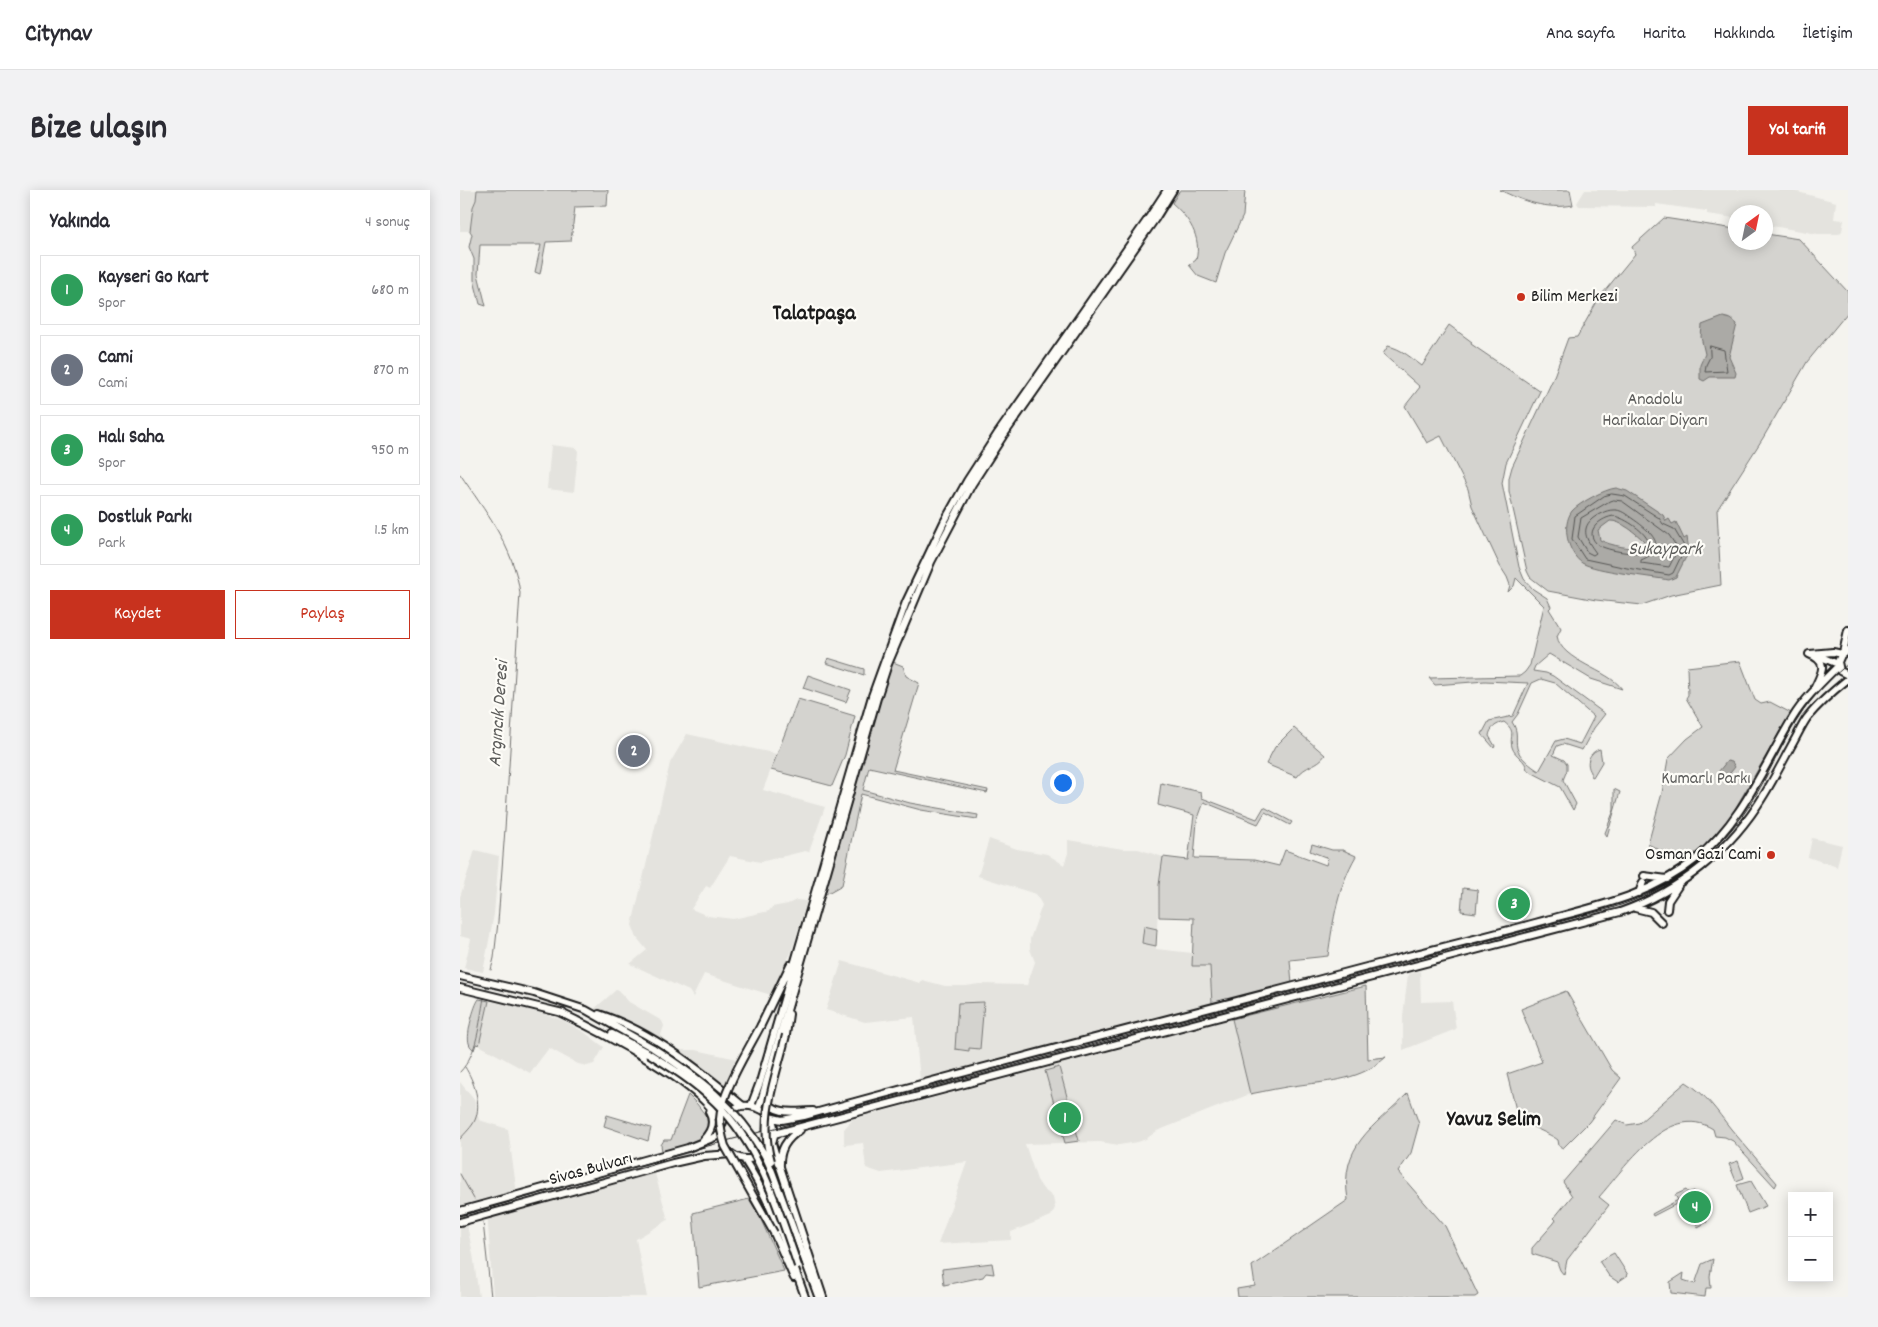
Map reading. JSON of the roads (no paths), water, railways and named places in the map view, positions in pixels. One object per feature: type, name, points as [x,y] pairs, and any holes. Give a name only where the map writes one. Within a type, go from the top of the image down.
[{"type":"highway","points":[[721,1132],[728,1114],[747,1106],[760,1082],[883,662],[906,602],[926,559],[968,481],[998,433],[1167,190]]},
{"type":"highway","points":[[759,1108],[877,698],[888,664],[931,562],[972,484],[1003,436],[1155,219],[1173,190]]},
{"type":"highway","points":[[774,1134],[1633,907],[1662,894],[1702,868],[1728,843],[1748,819],[1764,796],[1806,720],[1825,697],[1848,677],[1842,672],[1838,665],[1838,660],[1844,653],[1848,630]]},
{"type":"highway","points":[[1809,654],[1844,653]]},
{"type":"highway","points":[[1809,654],[1838,665]]},
{"type":"highway","points":[[1809,654],[1820,660],[1823,668],[1813,691]]},
{"type":"highway","points":[[769,1117],[786,1120],[821,1111],[1500,933],[1639,893],[1668,879],[1696,858],[1733,821],[1794,716],[1813,691],[1838,665]]},
{"type":"highway","points":[[1639,893],[1644,879],[1668,879]]},
{"type":"highway","points":[[1667,910],[1668,901],[1680,883]]},
{"type":"highway","points":[[1633,907],[1651,912],[1662,923]]},
{"type":"highway","points":[[798,950],[724,1100],[720,1117],[720,1130],[725,1146],[774,1233],[804,1297]]},
{"type":"highway","points":[[559,1012],[603,1033],[630,1049],[697,1094],[719,1121],[724,1145],[732,1154],[744,1159],[757,1157],[772,1144],[773,1125],[769,1117],[759,1108],[747,1106],[660,1044],[606,1017],[586,1010],[534,993],[463,977],[462,989],[559,1012],[651,1050],[717,1104],[741,1134],[759,1163],[769,1184],[809,1297]]},
{"type":"highway","points":[[474,992],[476,980]]},
{"type":"highway","points":[[780,1194],[768,1150],[766,1131],[769,1104],[786,1036],[793,991]]},
{"type":"highway","points":[[586,1010],[694,1075],[731,1109],[765,1156],[819,1297]]},
{"type":"highway","points":[[764,1092],[767,1102],[776,1110],[786,1112],[821,1111]]},
{"type":"highway","points":[[697,1094],[710,1113],[712,1120],[709,1134],[697,1145]]},
{"type":"highway","points":[[780,1169],[781,1154],[788,1140],[800,1130],[821,1122]]},
{"type":"highway","name":"Sivas Bulvarı","points":[[460,1211],[697,1145],[721,1132]]},
{"type":"highway","points":[[772,1144],[823,1297]]},
{"type":"highway","name":"Sivas Bulvarı","points":[[460,1222],[673,1163],[704,1156],[732,1154]]},
{"type":"highway","points":[[744,1159],[756,1178],[773,1215],[804,1297]]},
{"type":"water","points":[[1723,317],[1731,319],[1737,324],[1729,357],[1736,373],[1735,377],[1710,377],[1704,381],[1700,379],[1700,365],[1705,354],[1701,337],[1702,325]]},
{"type":"water","name":"Sukaypark","points":[[1616,488],[1627,491],[1663,515],[1666,521],[1669,519],[1672,524],[1676,522],[1684,539],[1687,537],[1689,551],[1676,577],[1669,580],[1611,571],[1589,566],[1577,559],[1568,539],[1567,524],[1569,517],[1572,511],[1586,500]],"holes":[[[1610,521],[1623,525],[1644,541],[1643,546],[1634,548],[1622,547],[1600,540],[1598,530]]]},
{"type":"water","points":[[1727,761],[1732,762],[1735,767],[1726,778],[1719,771]]},
{"type":"waterway","name":"Argıncık Deresi","points":[[460,474],[505,545],[512,560],[520,593],[498,922],[491,970]]},
{"type":"waterway","points":[[460,1072],[471,1056],[474,1047],[484,998]]},
{"type":"waterway","points":[[460,1139],[474,1123],[478,1107],[474,1086],[465,1067]]},
{"type":"waterway","points":[[460,1174],[474,1199]]},
{"type":"waterway","points":[[483,1222],[491,1297]]},
{"type":"tram line","points":[[460,1216],[722,1142],[1632,901],[1668,884],[1685,873],[1716,847],[1753,800],[1803,711],[1820,689],[1848,664]]},
{"type":"place","name":"Bilim Merkezi","points":[[1521,297]]},
{"type":"place","name":"Cami","points":[[634,751]]},
{"type":"place","name":"Osman Gazi Cami","points":[[1771,855]]},
{"type":"place","name":"Halı Saha","points":[[1514,904]]},
{"type":"place","name":"Kayseri Go Kart","points":[[1065,1118]]},
{"type":"place","name":"Dostluk Parkı","points":[[1695,1207]]},
{"type":"district","name":"Talatpaşa","points":[[814,314]]},
{"type":"district","name":"Yavuz Selim","points":[[1494,1120]]},
{"type":"park label","name":"Anadolu Harikalar Diyarı","points":[[1655,410]]},
{"type":"park label","name":"Kumarlı Parkı","points":[[1706,779]]}]
